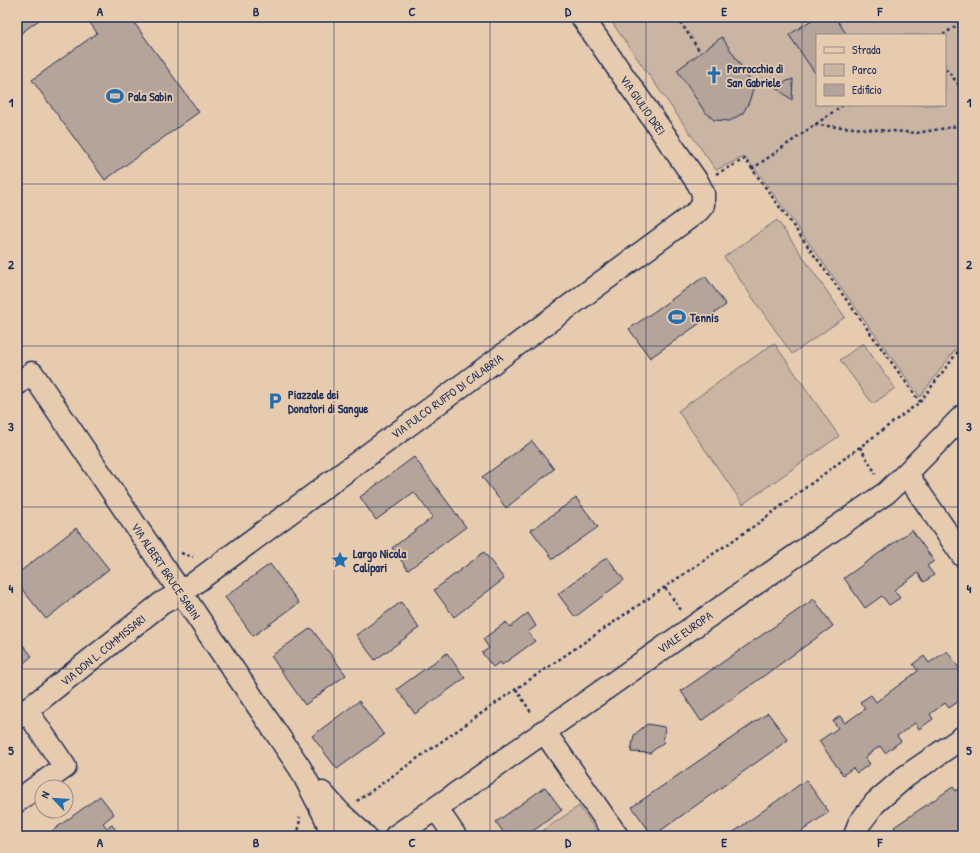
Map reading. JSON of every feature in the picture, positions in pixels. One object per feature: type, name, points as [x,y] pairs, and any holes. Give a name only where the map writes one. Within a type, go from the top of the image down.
[{"type":"street","name":"VIA GIULIO DREI","points":[[582,17],[698,183],[703,193]]},
{"type":"street","name":"VIA FULCO RUFFO DI CALABRIA","points":[[181,593],[698,211],[703,206],[703,193]]},
{"type":"street","name":"VIA ALBERT BRUCE SABIN","points":[[24,378],[181,593],[300,768],[325,816],[333,836]]},
{"type":"street","name":"VIALE EUROPA","points":[[396,836],[886,493],[963,416]]},
{"type":"street","points":[[907,473],[963,556]]},
{"type":"street","name":"VIA DON L. COMMISSARI","points":[[17,802],[65,767],[22,714],[162,603],[181,593]]},
{"type":"street","points":[[544,731],[617,836]]},
{"type":"street","points":[[855,836],[859,824],[875,803],[905,776],[963,737]]},
{"type":"street","name":"VIA ALBERT BRUCE SABIN","points":[[300,768],[340,813],[365,836]]},
{"type":"street","points":[[436,808],[455,836]]},
{"type":"path","points":[[677,17],[701,53]]},
{"type":"path","points":[[944,34],[963,21]]},
{"type":"path","points":[[957,25],[963,27]]},
{"type":"path","points":[[946,70],[963,90]]},
{"type":"path","points":[[752,169],[842,106]]},
{"type":"path","points":[[815,125],[917,133],[963,125]]},
{"type":"path","points":[[714,175],[745,159],[920,402]]},
{"type":"path","points":[[340,813],[516,689],[757,524],[920,402],[963,345]]},
{"type":"path","points":[[860,447],[886,493]]},
{"type":"path","points":[[665,588],[693,627]]},
{"type":"path","points":[[516,689],[544,731]]},
{"type":"green space","points":[[608,17],[963,17],[963,339],[920,397],[759,174],[744,157],[716,170]]},
{"type":"green space","points":[[777,220],[845,317],[792,354],[724,257]]},
{"type":"green space","points":[[774,343],[839,436],[743,504],[678,411]]},
{"type":"green space","points":[[863,343],[895,388],[873,404],[840,360]]},
{"type":"green space","points":[[579,806],[600,836],[535,836]]},
{"type":"building","points":[[17,17],[43,17],[17,36]]},
{"type":"building","name":"Pala Sabin","points":[[86,17],[130,17],[199,112],[105,180],[32,80],[97,33]]},
{"type":"building","points":[[816,17],[835,17],[846,34],[816,34],[815,73],[789,35]]},
{"type":"building","name":"Parrocchia di San Gabriele","points":[[722,37],[750,80],[753,89],[749,102],[743,113],[730,121],[714,120],[705,112],[677,70]]},
{"type":"building","points":[[793,79],[792,100],[774,86]]},
{"type":"building","name":"Tennis","points":[[705,276],[726,305],[650,358],[629,329]]},
{"type":"building","points":[[532,441],[554,469],[506,508],[482,477]]},
{"type":"building","points":[[414,457],[466,527],[408,570],[392,548],[433,517],[414,492],[376,520],[360,497]]},
{"type":"building","points":[[576,498],[598,527],[553,559],[531,530]]},
{"type":"building","points":[[76,528],[109,569],[46,619],[17,583],[17,574]]},
{"type":"building","points":[[912,530],[934,561],[927,566],[934,575],[924,582],[918,573],[894,590],[900,598],[889,605],[882,596],[865,608],[844,578]]},
{"type":"building","points":[[484,552],[504,579],[454,617],[434,590]]},
{"type":"building","points":[[607,557],[624,580],[575,617],[558,594]]},
{"type":"building","points":[[270,564],[299,603],[253,636],[225,597]]},
{"type":"building","points":[[814,599],[833,626],[701,721],[681,691]]},
{"type":"building","points":[[401,602],[419,628],[375,660],[356,635]]},
{"type":"building","points":[[528,613],[536,626],[528,632],[535,641],[502,665],[500,662],[493,667],[482,653],[489,648],[483,639],[506,622],[510,627]]},
{"type":"building","points":[[311,628],[346,675],[305,705],[271,656]]},
{"type":"building","points":[[18,639],[32,656],[17,669],[17,640]]},
{"type":"building","points":[[947,651],[963,674],[963,690],[958,693],[962,699],[949,708],[945,703],[930,714],[933,719],[919,729],[915,723],[897,736],[901,741],[885,753],[880,746],[865,757],[870,764],[857,773],[853,768],[843,775],[819,741],[838,728],[833,721],[840,716],[845,723],[865,709],[860,702],[871,695],[876,702],[918,671],[913,664],[924,656],[929,663]]},
{"type":"building","points":[[447,653],[465,678],[415,714],[397,689]]},
{"type":"building","points":[[359,701],[384,735],[337,769],[312,736]]},
{"type":"building","points":[[768,713],[788,740],[653,836],[632,807]]},
{"type":"building","points":[[647,724],[665,727],[663,743],[650,753],[631,752],[634,735]]},
{"type":"building","points":[[806,780],[829,812],[795,836],[728,836]]},
{"type":"building","points":[[963,786],[963,828],[951,836],[901,836],[894,827],[953,787],[956,791]]},
{"type":"building","points":[[545,787],[562,810],[526,836],[506,836],[496,822]]},
{"type":"building","points":[[100,796],[114,814],[103,823],[107,828],[112,825],[120,836],[55,836],[52,831],[68,819],[74,819],[74,815]]},
{"type":"place","name":"Parrocchia di San Gabriele","points":[[714,75]]},
{"type":"place","name":"Pala Sabin","points":[[115,96]]},
{"type":"place","name":"Tennis","points":[[677,317]]},
{"type":"place","name":"Piazzale dei Donatori di Sangue","points":[[275,401]]},
{"type":"place","name":"Largo Nicola Calipari","points":[[340,560]]}]
